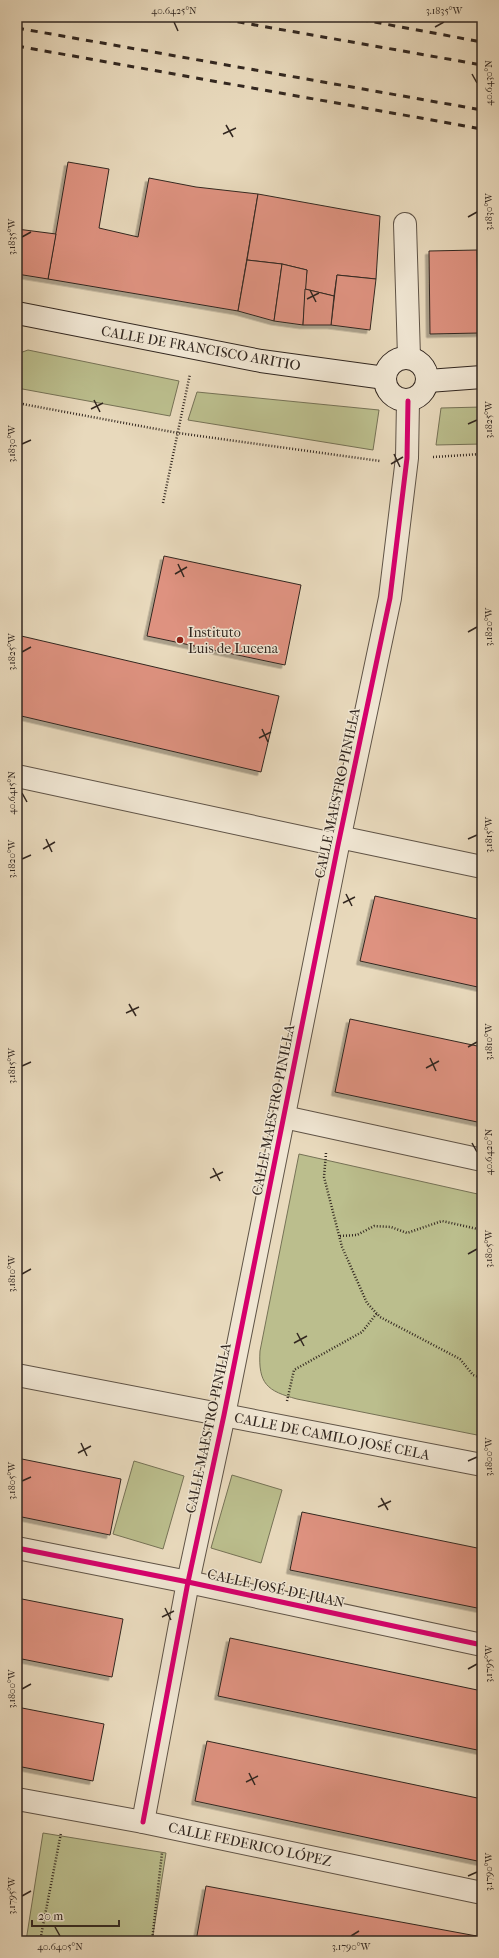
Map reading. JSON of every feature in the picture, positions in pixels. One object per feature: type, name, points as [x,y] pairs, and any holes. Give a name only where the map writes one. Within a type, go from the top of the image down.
[{"type":"street","points":[[405,224],[409,358]]},
{"type":"street","name":"CALLE DE FRANCISCO ARITIO","points":[[17,313],[261,361],[385,378]]},
{"type":"street","points":[[409,358],[415,359],[425,368],[428,381],[424,392],[419,397],[408,401],[401,400],[389,392],[385,378],[390,365],[395,361],[409,358]]},
{"type":"street","points":[[428,381],[482,377]]},
{"type":"street","name":"CALLE MAESTRO PINILLA","points":[[143,1822],[188,1582],[224,1415],[339,841],[390,598],[407,458],[408,401]]},
{"type":"street","points":[[17,776],[339,841],[482,867]]},
{"type":"street","points":[[284,1117],[482,1160]]},
{"type":"street","name":"CALLE DE CAMILO JOSÉ CELA","points":[[17,1375],[482,1465]]},
{"type":"street","name":"CALLE JOSÉ DE JUAN","points":[[17,1548],[188,1582],[482,1645]]},
{"type":"street","name":"CALLE FEDERICO LÓPEZ","points":[[17,1799],[143,1822],[482,1892]]},
{"type":"path","points":[[163,503],[195,348]]},
{"type":"path","points":[[17,403],[178,433],[383,461],[407,458],[482,454]]},
{"type":"path","points":[[328,1127],[324,1177],[342,1247],[367,1303],[380,1317],[460,1359],[473,1375],[482,1378]]},
{"type":"path","points":[[340,1236],[357,1235],[374,1226],[391,1227],[407,1233],[442,1221],[482,1230]]},
{"type":"path","points":[[282,1426],[294,1370],[326,1350],[362,1332],[377,1313]]},
{"type":"path","points":[[40,1941],[65,1808]]},
{"type":"path","points":[[152,1941],[166,1827]]},
{"type":"green space","points":[[28,350],[179,381],[170,416],[17,388],[17,354]]},
{"type":"green space","points":[[197,392],[379,410],[373,450],[188,420]]},
{"type":"green space","points":[[482,407],[482,444],[436,445],[441,408]]},
{"type":"green space","points":[[299,1154],[482,1195],[482,1436],[297,1399],[278,1393],[266,1384],[261,1371],[260,1351]]},
{"type":"green space","points":[[134,1461],[184,1476],[163,1549],[113,1534]]},
{"type":"green space","points":[[232,1475],[282,1490],[261,1563],[211,1548]]},
{"type":"green space","points":[[43,1833],[166,1853],[152,1941],[26,1941]]},
{"type":"building","points":[[68,162],[109,169],[99,228],[138,237],[149,178],[196,187],[258,194],[238,311],[48,279]]},
{"type":"building","points":[[258,194],[380,216],[376,279],[337,275],[334,296],[305,289],[307,270],[282,264],[247,260]]},
{"type":"building","points":[[17,229],[56,234],[48,279],[17,274]]},
{"type":"building","points":[[477,250],[479,333],[430,334],[429,251]]},
{"type":"building","points":[[247,260],[282,264],[274,321],[238,311]]},
{"type":"building","points":[[478,263],[482,263],[482,332],[479,333]]},
{"type":"building","points":[[282,264],[307,270],[303,325],[274,321]]},
{"type":"building","points":[[337,275],[376,279],[370,330],[331,325]]},
{"type":"building","points":[[305,289],[334,296],[331,325],[303,325]]},
{"type":"building","points":[[164,556],[301,585],[285,665],[147,636]]},
{"type":"building","points":[[17,635],[279,696],[261,772],[17,715]]},
{"type":"building","points":[[375,896],[482,920],[482,988],[360,961]]},
{"type":"building","points":[[350,1019],[482,1047],[482,1123],[335,1092]]},
{"type":"building","points":[[17,1458],[121,1479],[110,1535],[17,1516]]},
{"type":"building","points":[[302,1512],[482,1549],[482,1609],[290,1570]]},
{"type":"building","points":[[17,1598],[123,1619],[112,1677],[17,1658]]},
{"type":"building","points":[[230,1638],[482,1691],[482,1751],[218,1696]]},
{"type":"building","points":[[17,1707],[104,1724],[93,1781],[17,1766]]},
{"type":"building","points":[[207,1741],[482,1799],[482,1862],[195,1801]]},
{"type":"building","points":[[206,1886],[482,1937],[482,1941],[196,1941]]},
{"type":"railway","points":[[210,17],[482,65]]},
{"type":"railway","points":[[347,17],[482,42]]},
{"type":"railway","points":[[17,28],[482,110]]},
{"type":"railway","points":[[17,46],[482,129]]},
{"type":"cycle path","points":[[143,1822],[188,1582],[224,1415],[338,845],[390,598],[407,458],[408,401]]},
{"type":"cycle path","points":[[17,1548],[188,1582],[482,1645]]},
{"type":"place","name":"Instituto Luis de Lucena","points":[[180,640]]}]
